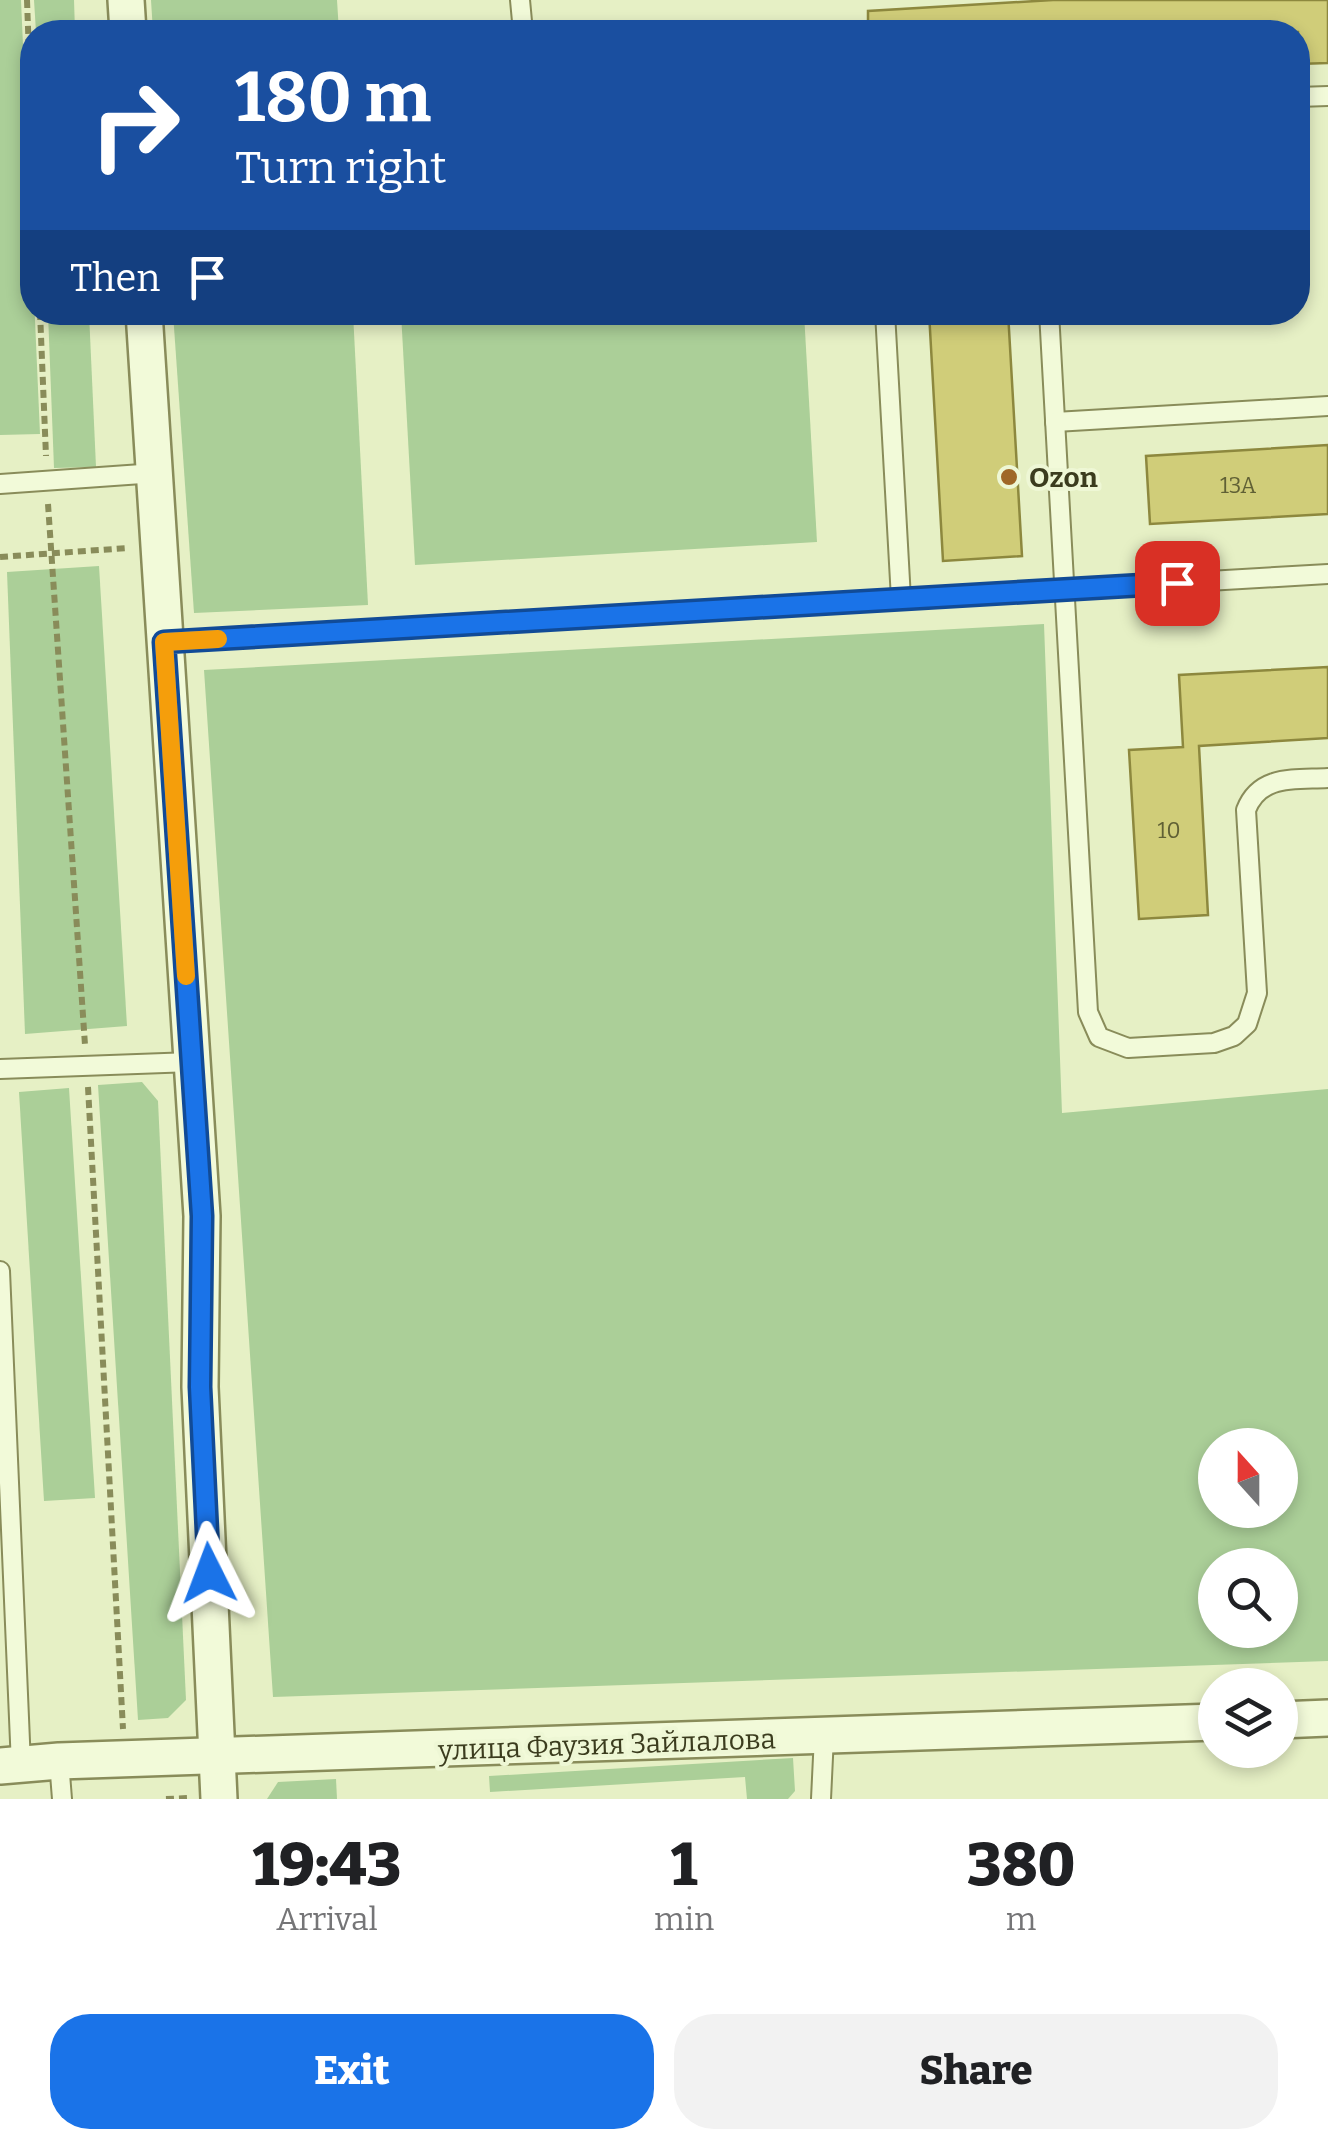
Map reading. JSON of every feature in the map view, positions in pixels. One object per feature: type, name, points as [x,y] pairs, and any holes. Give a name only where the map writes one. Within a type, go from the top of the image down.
[{"type":"street","points":[[145,325],[202,1216],[200,1387],[219,1799]]},
{"type":"street","points":[[1298,1719],[1328,1718]]},
{"type":"street","name":"улица Фаузия Зайлалова","points":[[11,1766],[59,1761],[218,1759],[1198,1723]]},
{"type":"lane","points":[[886,325],[901,599]]},
{"type":"lane","points":[[1049,325],[1088,1012],[1093,1028],[1109,1044],[1128,1048],[1214,1043],[1234,1036],[1247,1024],[1257,993],[1246,810],[1257,790],[1270,782],[1328,778]]},
{"type":"lane","points":[[1055,422],[1328,406]]},
{"type":"lane","points":[[0,484],[156,473]]},
{"type":"lane","points":[[164,642],[1328,574]]},
{"type":"lane","points":[[0,1070],[86,1063],[192,1062]]},
{"type":"lane","points":[[0,1271],[11,1766]]},
{"type":"lane","points":[[821,1799],[824,1736]]},
{"type":"lane","points":[[59,1761],[62,1799]]},
{"type":"path","points":[[41,325],[50,554],[86,1063],[125,1759]]},
{"type":"path","points":[[0,557],[159,546]]},
{"type":"green space","points":[[0,0],[21,0],[20,325],[35,325],[40,434],[0,435]]},
{"type":"green space","points":[[34,0],[74,0],[75,20],[35,20]]},
{"type":"green space","points":[[151,0],[337,0],[338,20],[152,20]]},
{"type":"green space","points":[[48,325],[90,325],[96,467],[54,468]]},
{"type":"green space","points":[[174,325],[354,325],[368,605],[194,613]]},
{"type":"green space","points":[[402,325],[805,325],[817,542],[415,565]]},
{"type":"green space","points":[[99,566],[127,1026],[25,1034],[7,572]]},
{"type":"green space","points":[[1044,624],[1062,1113],[1328,1089],[1328,1661],[273,1697],[204,670]]},
{"type":"green space","points":[[142,1082],[158,1101],[186,1700],[168,1718],[138,1720],[98,1085]]},
{"type":"green space","points":[[69,1088],[95,1498],[44,1501],[19,1092]]},
{"type":"green space","points":[[793,1758],[795,1791],[788,1799],[747,1799],[745,1777],[490,1792],[489,1776]]},
{"type":"green space","points":[[336,1779],[337,1799],[267,1799],[278,1782]]},
{"type":"building","points":[[1053,0],[1328,0],[1328,63],[1310,64],[1310,20],[868,20],[868,11]]},
{"type":"building","points":[[930,325],[1009,325],[1022,556],[943,561]]},
{"type":"building","points":[[1328,445],[1328,514],[1150,524],[1146,456]]},
{"type":"building","points":[[1328,667],[1328,738],[1199,746],[1208,915],[1139,919],[1129,750],[1183,747],[1179,675]]},
{"type":"slow traffic","points":[[186,976],[164,642],[218,639]]},
{"type":"place","name":"Ozon","points":[[1009,477]]},
{"type":"route","points":[[209,1573],[200,1387],[202,1216],[164,642],[1177,583]]}]
